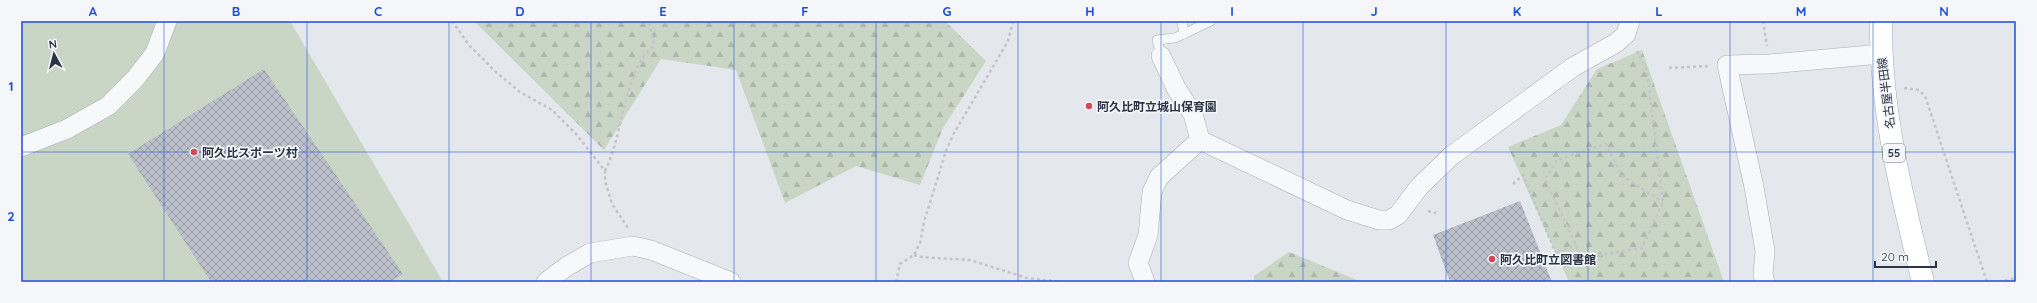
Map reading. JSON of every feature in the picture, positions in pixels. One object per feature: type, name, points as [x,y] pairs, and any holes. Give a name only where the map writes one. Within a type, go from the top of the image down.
[{"type":"main road","name":"名古屋半田線","points":[[1881,21],[1881,54],[1885,91],[1899,184],[1922,282]]},
{"type":"street","points":[[21,147],[67,129],[108,106],[135,79],[155,53],[167,21]]},
{"type":"street","points":[[1161,56],[1176,88],[1193,114],[1200,140],[1347,210],[1379,220],[1389,220],[1398,215],[1419,187],[1451,156],[1572,67],[1616,42],[1628,27]]},
{"type":"street","points":[[1765,282],[1763,275],[1765,251],[1754,187],[1727,65],[1769,64],[1881,54]]},
{"type":"street","points":[[1145,282],[1138,263],[1148,235],[1152,192],[1159,178],[1200,140]]},
{"type":"street","points":[[546,282],[566,267],[590,253],[611,249],[637,247],[651,250],[731,282]]},
{"type":"lane","points":[[1182,21],[1184,34]]},
{"type":"lane","points":[[1161,56],[1157,40],[1175,38],[1211,21]]},
{"type":"path","points":[[452,21],[469,45],[497,73],[520,92],[552,110],[577,135],[605,171]]},
{"type":"path","points":[[637,247],[636,237],[612,204],[605,181],[605,171],[612,154],[632,83],[642,59],[654,45],[649,21]]},
{"type":"path","points":[[896,282],[900,264],[914,254],[920,243],[924,222],[948,146],[1008,41],[1013,21]]},
{"type":"path","points":[[1628,27],[1646,71],[1663,202],[1642,248],[1582,258],[1545,179],[1557,160],[1606,144],[1622,176],[1663,202]]},
{"type":"path","points":[[1669,68],[1727,65]]},
{"type":"path","points":[[1885,91],[1908,88],[1919,90],[1925,96],[1987,282]]},
{"type":"path","points":[[1513,184],[1523,175],[1556,254],[1576,244]]},
{"type":"path","points":[[1428,211],[1436,213]]},
{"type":"path","points":[[914,254],[921,257],[970,260],[1027,278],[1061,282]]},
{"type":"path","points":[[1999,282],[2016,278]]},
{"type":"green space","name":"阿久比スポーツ村","points":[[21,21],[290,21],[443,282],[21,282]]},
{"type":"green space","points":[[474,21],[945,21],[986,61],[943,128],[920,185],[856,166],[785,203],[736,70],[661,59],[604,150]]},
{"type":"green space","points":[[1642,50],[1724,282],[1569,282],[1508,147],[1561,125],[1597,69]]},
{"type":"green space","points":[[1289,252],[1362,282],[1254,282],[1254,276]]},
{"type":"building","points":[[264,69],[403,274],[390,282],[211,282],[128,154]]},
{"type":"building","name":"阿久比町立図書館","points":[[1520,201],[1552,282],[1450,282],[1433,235]]},
{"type":"place","name":"阿久比町立城山保育園","points":[[1089,106]]},
{"type":"place","name":"阿久比スポーツ村","points":[[194,152]]},
{"type":"place","name":"阿久比町立図書館","points":[[1492,259]]}]
